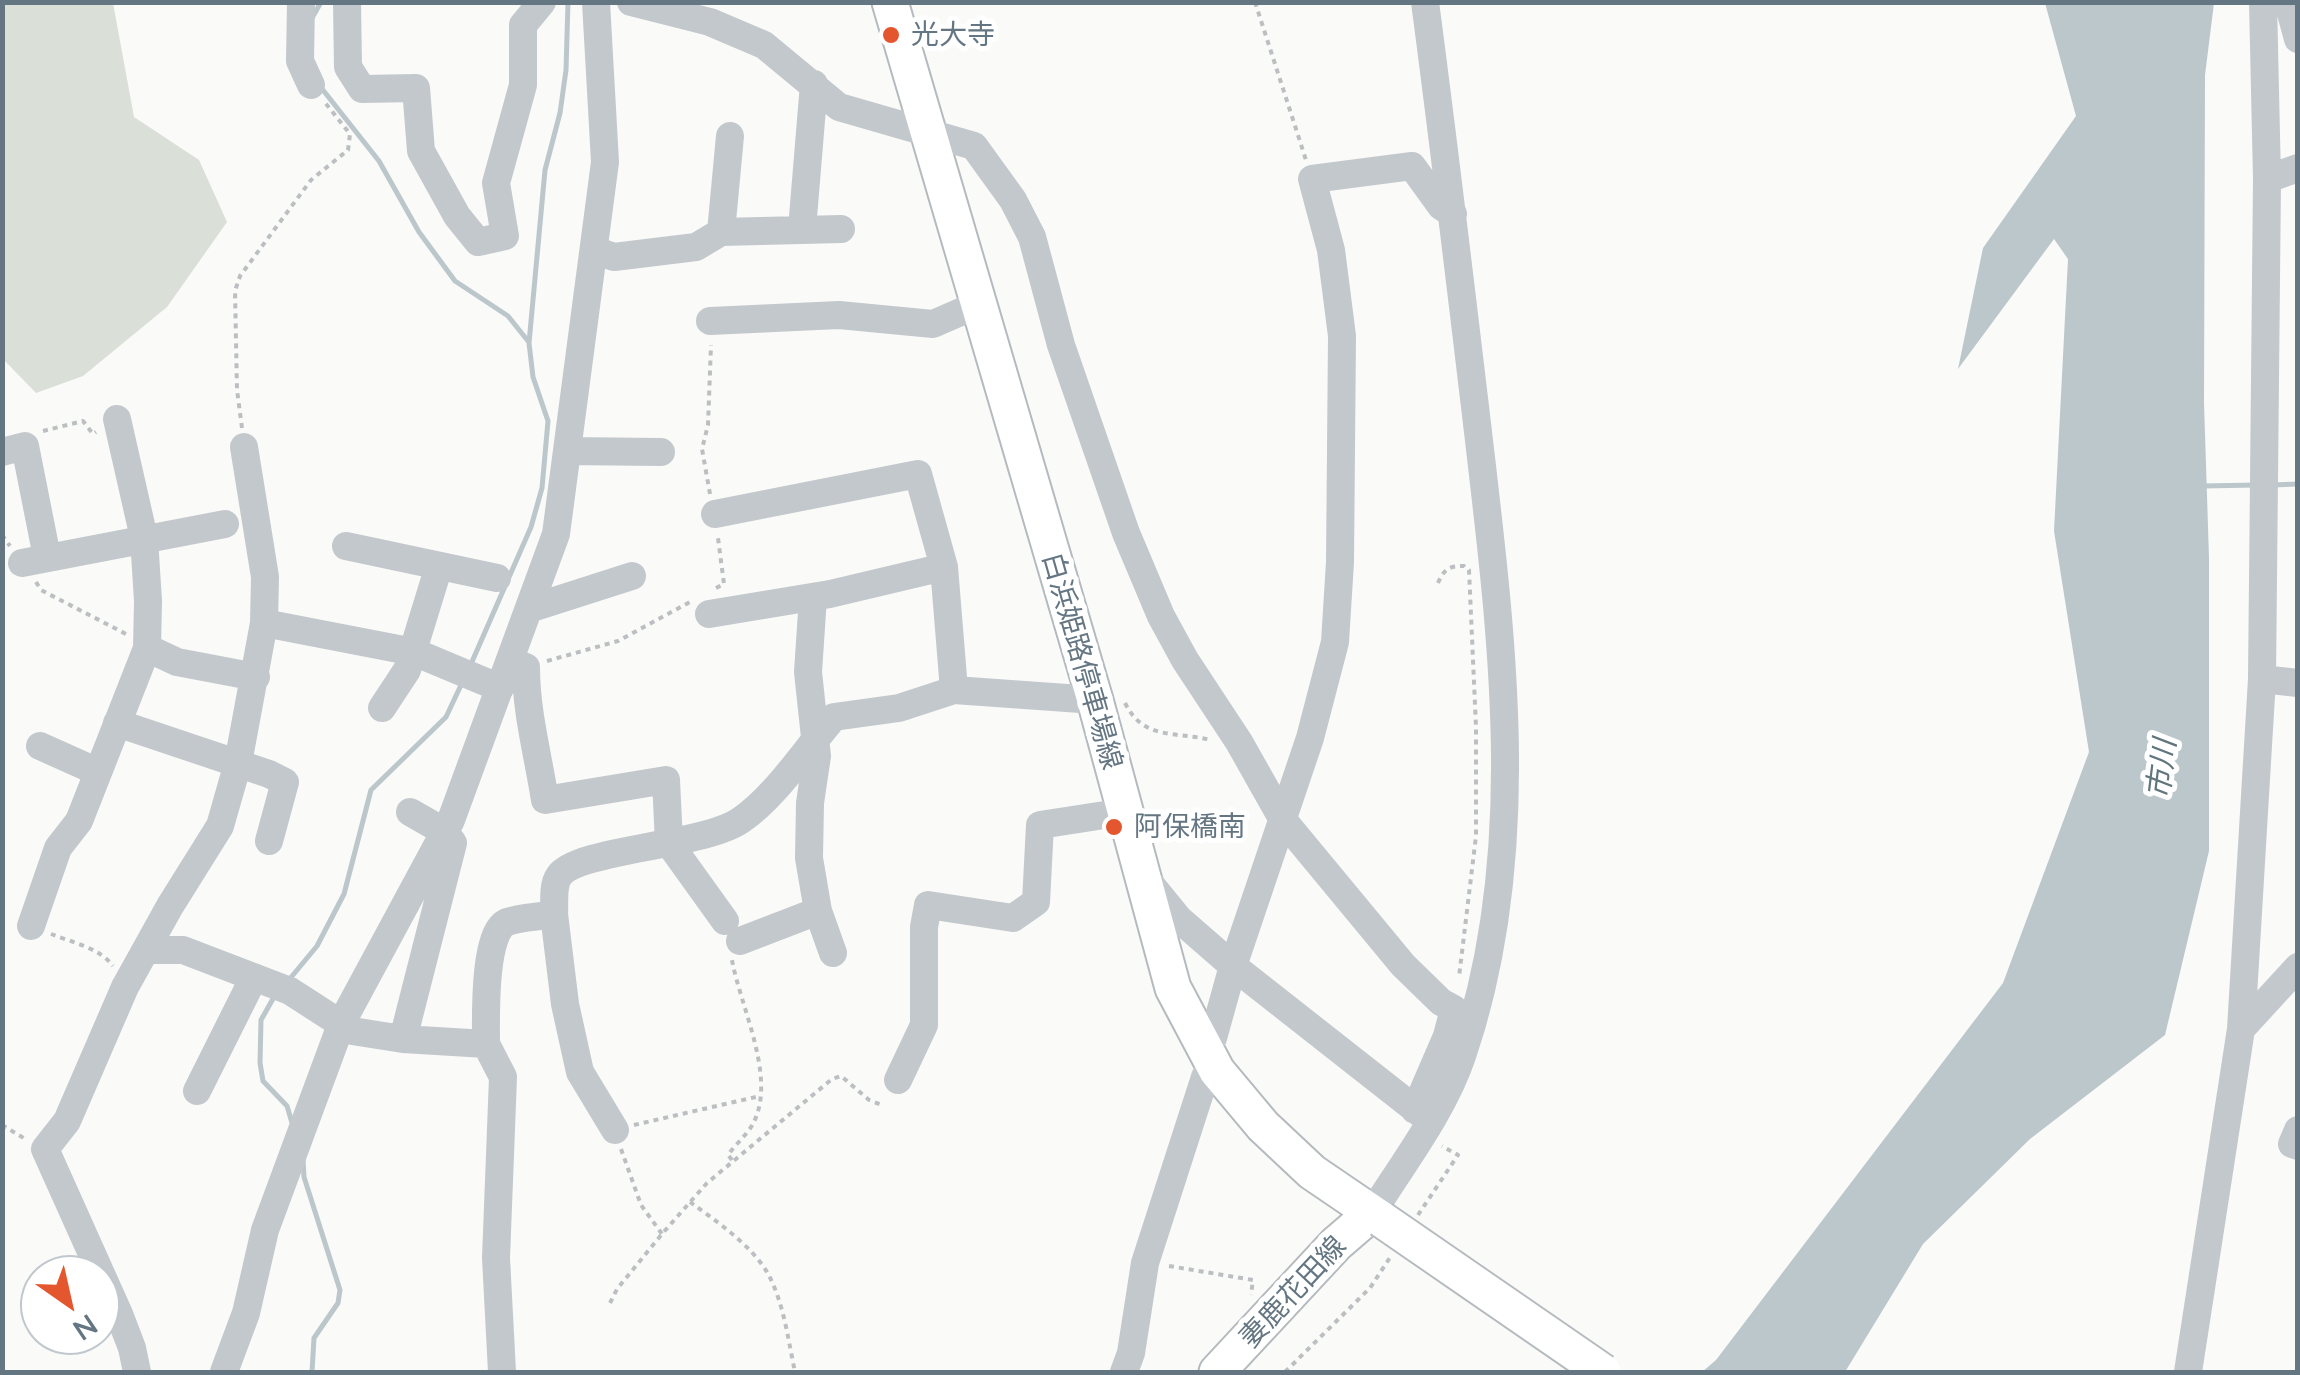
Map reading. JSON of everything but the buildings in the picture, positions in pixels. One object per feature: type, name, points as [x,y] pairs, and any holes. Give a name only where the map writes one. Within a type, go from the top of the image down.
[{"type":"main road","name":"白浜姫路停車場線","points":[[890,2],[1095,700],[1173,988],[1217,1071],[1262,1126],[1312,1172],[1604,1372]]},
{"type":"main road","name":"妻鹿花田線","points":[[1218,1372],[1336,1244],[1376,1216]]},
{"type":"street","points":[[301,2],[300,61],[311,85]]},
{"type":"street","points":[[346,2],[348,68],[362,89],[416,88],[421,152],[457,216],[478,242],[505,236],[496,183],[523,84],[524,25],[542,2]]},
{"type":"street","points":[[224,1372],[246,1313],[265,1230],[342,1022],[445,832],[494,673],[529,609],[556,534],[606,162],[596,2]]},
{"type":"street","points":[[631,2],[710,22],[764,45],[839,107],[974,146],[1020,212],[1032,237],[1061,344],[1126,533],[1169,630],[1283,820],[1403,965],[1441,1002],[1454,1009],[1422,1115],[1376,1216]]},
{"type":"street","points":[[1422,1115],[1445,1096],[1462,1056],[1488,957],[1507,794],[1502,636],[1425,2]]},
{"type":"street","points":[[2188,1372],[2241,1029],[2262,679],[2267,179],[2264,2]]},
{"type":"street","points":[[2288,2],[2298,39]]},
{"type":"street","points":[[802,230],[814,84]]},
{"type":"street","points":[[721,232],[730,136]]},
{"type":"street","points":[[1213,1038],[1233,966],[1310,738],[1335,642],[1340,562],[1342,336],[1331,250],[1312,179],[1412,166],[1441,206],[1453,214]]},
{"type":"street","points":[[2267,179],[2298,168]]},
{"type":"street","points":[[594,250],[614,257],[696,247],[721,232],[841,229]]},
{"type":"street","points":[[710,320],[838,315],[933,324],[979,304]]},
{"type":"street","points":[[31,926],[58,848],[80,820],[147,648],[144,538],[117,419]]},
{"type":"street","points":[[137,1372],[119,1314],[44,1149],[67,1121],[125,988],[220,826],[238,764],[256,678],[266,578],[244,448]]},
{"type":"street","points":[[14,449],[34,560],[224,524]]},
{"type":"street","points":[[567,451],[661,452]]},
{"type":"street","points":[[714,514],[918,474],[944,567],[954,690]]},
{"type":"street","points":[[346,546],[496,578]]},
{"type":"street","points":[[382,708],[414,652],[439,566]]},
{"type":"street","points":[[704,602],[772,604],[896,581],[944,567]]},
{"type":"street","points":[[529,609],[632,576]]},
{"type":"street","points":[[812,597],[808,672],[817,756],[810,804],[809,858],[818,911],[833,953]]},
{"type":"street","points":[[264,623],[414,652],[494,673],[526,706],[532,719],[544,800],[666,780],[669,843],[733,931],[818,911]]},
{"type":"street","points":[[147,648],[177,662],[256,678]]},
{"type":"street","points":[[2262,679],[2298,683]]},
{"type":"street","points":[[615,1130],[580,1072],[564,1004],[554,914],[555,886],[560,874],[577,863],[669,843],[740,822],[834,717],[899,708],[954,690],[1095,700]]},
{"type":"street","points":[[117,723],[285,782],[269,841]]},
{"type":"street","points":[[40,746],[98,772]]},
{"type":"street","points":[[403,1039],[452,844],[445,832],[410,812]]},
{"type":"street","points":[[898,1080],[924,1024],[924,927],[928,905],[1012,918],[1036,902],[1040,825],[1124,812]]},
{"type":"street","points":[[1140,872],[1179,919],[1233,966],[1422,1115]]},
{"type":"street","points":[[502,1372],[496,1258],[503,1077],[486,1044],[486,988],[496,931],[504,922],[554,914]]},
{"type":"street","points":[[147,950],[184,950],[271,984],[342,1022],[352,1032],[486,1044]]},
{"type":"street","points":[[2241,1029],[2298,967]]},
{"type":"street","points":[[196,1091],[271,984]]},
{"type":"street","points":[[1124,1372],[1131,1354],[1145,1263],[1205,1077]]},
{"type":"street","points":[[2298,1130],[2292,1144],[2298,1146]]},
{"type":"path","points":[[1256,2],[1312,179]]},
{"type":"path","points":[[244,448],[235,291],[240,276],[311,180],[348,150],[350,134],[311,85]]},
{"type":"path","points":[[494,673],[618,641],[704,602],[724,584],[702,448],[708,425],[710,320]]},
{"type":"path","points":[[14,449],[32,434],[83,421],[93,434],[117,419]]},
{"type":"path","points":[[2,535],[34,560],[42,590],[147,648]]},
{"type":"path","points":[[1438,583],[1442,572],[1450,566],[1469,570],[1476,836],[1454,1009]]},
{"type":"path","points":[[1095,700],[1122,695],[1140,726],[1162,733],[1228,745],[1239,742]]},
{"type":"path","points":[[31,926],[109,960],[125,988]]},
{"type":"path","points":[[733,931],[736,985],[752,1032],[760,1096],[757,1116],[728,1154],[733,1162]]},
{"type":"path","points":[[610,1303],[617,1288],[690,1202],[832,1079],[841,1076],[869,1100],[882,1105]]},
{"type":"path","points":[[662,1234],[641,1205],[615,1130],[760,1096]]},
{"type":"path","points":[[690,1202],[718,1223],[766,1270],[778,1296],[795,1372]]},
{"type":"path","points":[[1145,1263],[1253,1280],[1250,1300]]},
{"type":"shaded area","points":[[2,3],[113,3],[134,117],[199,160],[227,222],[167,307],[83,376],[36,393],[3,359]]},
{"type":"water","name":"市川","points":[[2045,3],[2214,3],[2205,75],[2209,851],[2165,1035],[2030,1139],[1923,1244],[1845,1372],[1702,1372],[1716,1360],[2003,983],[2089,752],[2054,531],[2068,259],[2054,239],[1958,369],[1983,248],[2076,116]]},
{"type":"waterway","points":[[312,18],[321,2]]},
{"type":"waterway","points":[[471,664],[531,527],[542,488],[548,421],[533,377],[529,343],[545,170],[566,70],[568,2]]},
{"type":"waterway","points":[[319,85],[379,161],[419,232],[455,281],[508,316],[528,341]]},
{"type":"waterway","points":[[2272,485],[2298,484]]},
{"type":"waterway","points":[[2202,486],[2256,485]]},
{"type":"waterway","points":[[288,981],[317,946],[344,894],[371,790],[446,717],[462,683]]},
{"type":"waterway","points":[[274,997],[261,1020],[260,1063],[263,1081],[287,1106],[293,1126]]},
{"type":"waterway","points":[[303,1160],[304,1177],[340,1290],[338,1303],[314,1338],[312,1372]]},
{"type":"place","name":"光大寺","points":[[891,35]]},
{"type":"place","name":"阿保橋南","points":[[1114,827]]}]
